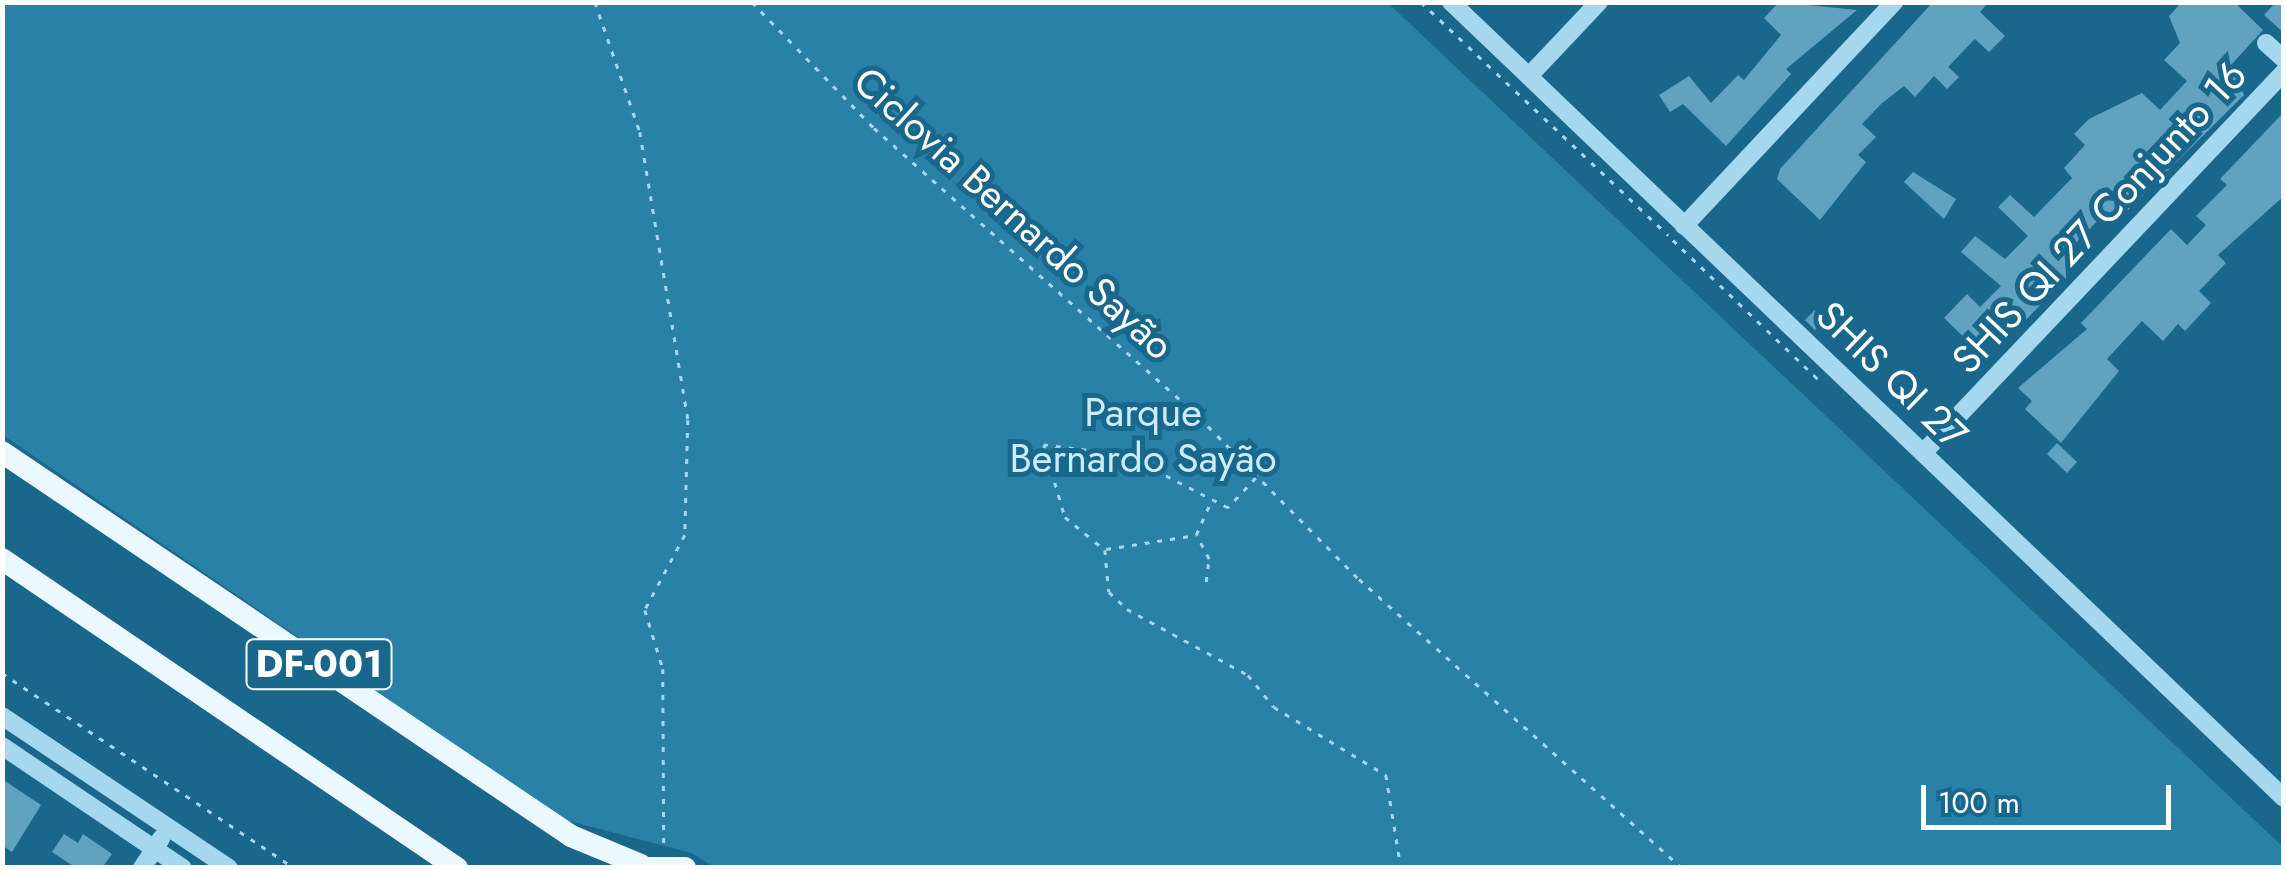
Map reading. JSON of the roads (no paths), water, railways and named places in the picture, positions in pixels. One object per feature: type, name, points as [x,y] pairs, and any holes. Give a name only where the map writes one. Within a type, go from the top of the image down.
[{"type":"main road","name":"DF-001","points":[[2,452],[571,836],[656,866]]},
{"type":"main road","name":"DF-001","points":[[2,559],[457,868]]},
{"type":"street","name":"SHIS QI 27","points":[[1451,2],[2284,798]]},
{"type":"street","points":[[1529,76],[1599,2]]},
{"type":"street","points":[[1684,226],[1894,2]]},
{"type":"street","points":[[2266,43],[2284,59]]},
{"type":"street","name":"SHIS QI 27 Conjunto 16","points":[[1923,453],[2284,72]]},
{"type":"street","points":[[2,716],[229,868]]},
{"type":"street","points":[[2,746],[182,868]]},
{"type":"street","points":[[142,868],[170,827]]},
{"type":"park label","name":"Parque Bernardo Sayão","points":[[1143,435]]}]
